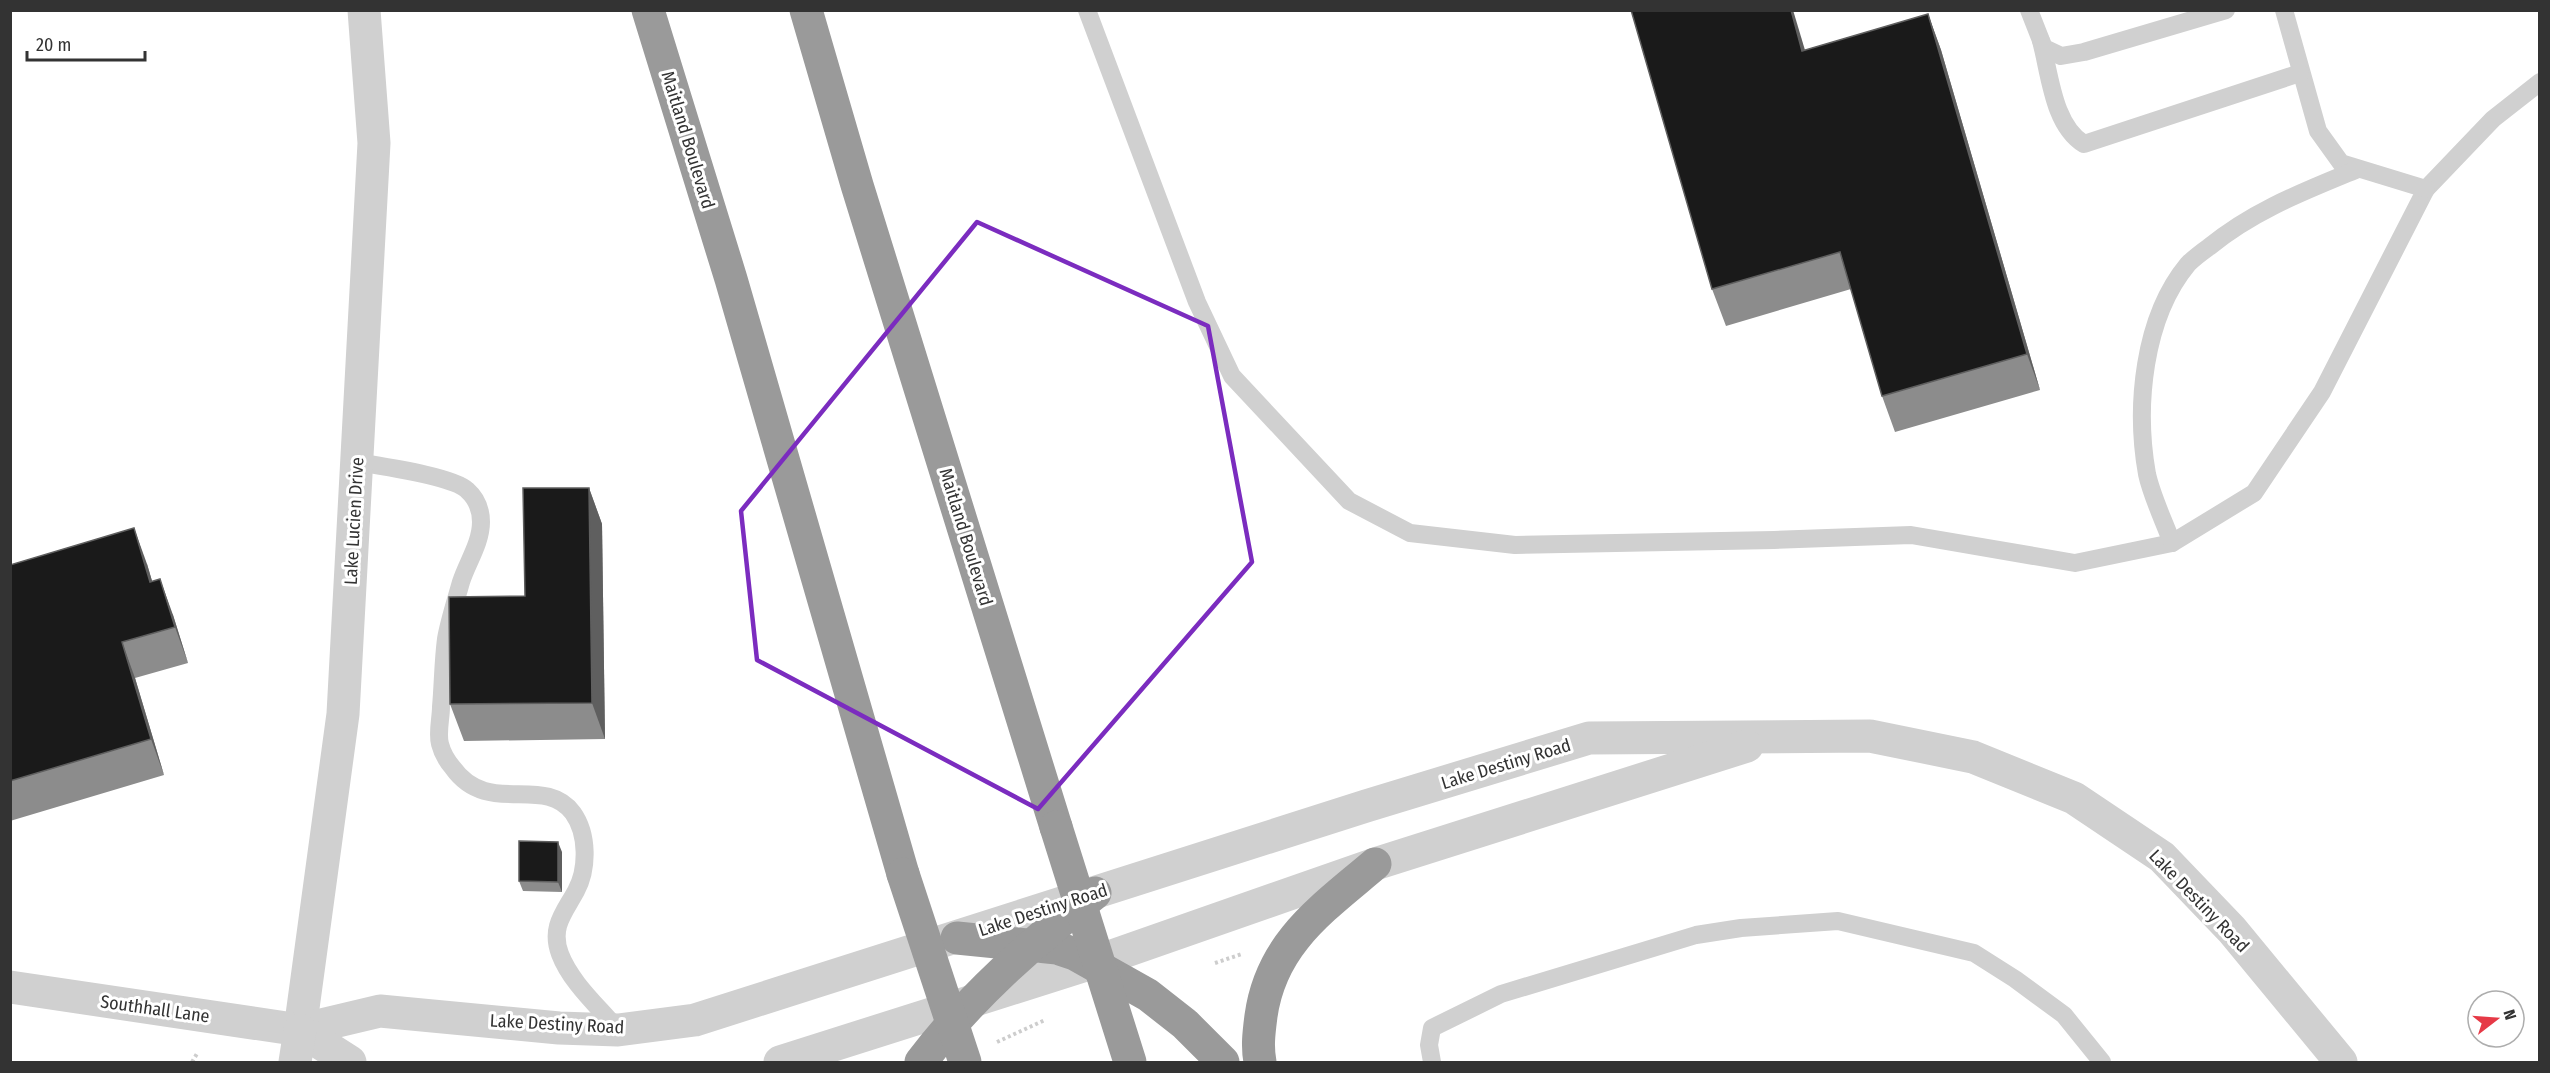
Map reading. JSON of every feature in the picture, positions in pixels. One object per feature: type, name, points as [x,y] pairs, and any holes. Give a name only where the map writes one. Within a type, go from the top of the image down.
[{"type":"highway","name":"Maitland Boulevard","points":[[648,10],[731,279],[903,874],[965,1062]]},
{"type":"highway","name":"Maitland Boulevard","points":[[806,10],[857,185],[1130,1062]]},
{"type":"highway","points":[[824,10],[857,185]]},
{"type":"highway","points":[[1260,1062],[1257,1048],[1264,997],[1272,973],[1284,950],[1311,918],[1375,864]]},
{"type":"highway","points":[[921,1062],[975,998],[1009,964],[1095,893]]},
{"type":"highway","points":[[957,938],[1057,948],[1075,954],[1148,995],[1185,1024],[1223,1062]]},
{"type":"street","name":"Lake Lucien Drive","points":[[300,1030],[343,714],[374,143],[364,10]]},
{"type":"street","name":"Lake Destiny Road","points":[[780,1062],[975,998],[1092,963],[1375,864],[1780,735]]},
{"type":"street","name":"Lake Destiny Road","points":[[300,1030],[380,1011],[559,1028],[618,1030],[695,1020],[1366,806],[1589,738],[1870,736],[1973,757],[2074,798],[2162,856],[2232,930],[2341,1062]]},
{"type":"street","name":"Southhall Lane","points":[[10,987],[300,1030]]},
{"type":"street","points":[[295,1062],[300,1030],[350,1062]]},
{"type":"lane","points":[[1087,10],[1197,302],[1232,376],[1349,501],[1410,533],[1515,545],[1911,535],[2075,563],[2172,543],[2254,493],[2322,392],[2426,189],[2493,120],[2540,82]]},
{"type":"lane","points":[[2029,10],[2041,42],[2059,111],[2074,138],[2084,144],[2300,74]]},
{"type":"lane","points":[[2041,42],[2044,48],[2061,56],[2084,52],[2226,10]]},
{"type":"lane","points":[[2284,10],[2300,74],[2318,131],[2341,163],[2426,189]]},
{"type":"lane","points":[[2172,543],[2148,475],[2141,396],[2151,340],[2169,296],[2188,264],[2225,234],[2260,211],[2358,169]]},
{"type":"lane","points":[[357,462],[442,480],[465,488],[478,503],[481,522],[476,544],[462,581],[446,638],[439,742],[448,761],[462,781],[483,792],[553,796],[564,802],[574,814],[580,826],[585,850],[582,874],[576,891],[562,911],[557,926],[560,955],[570,971],[618,1030]]},
{"type":"lane","points":[[1432,1062],[1429,1046],[1432,1028],[1500,994],[1696,935],[1741,928],[1838,921],[1974,953],[2015,979],[2064,1015],[2102,1062]]},
{"type":"path","points":[[993,1045],[1054,1015]]},
{"type":"highlighted area","points":[[977,222],[1208,326],[1252,562],[1038,809],[757,660],[741,511]]},
{"type":"building","points":[[1631,10],[1791,10],[1802,51],[1928,14],[2027,354],[1882,396],[1840,252],[1712,289]]},
{"type":"building","points":[[523,488],[589,488],[592,703],[450,704],[449,597],[525,596]]},
{"type":"building","points":[[134,528],[150,582],[160,579],[175,627],[122,642],[151,739],[10,781],[10,565]]},
{"type":"building","points":[[519,841],[558,842],[558,882],[519,881]]}]
